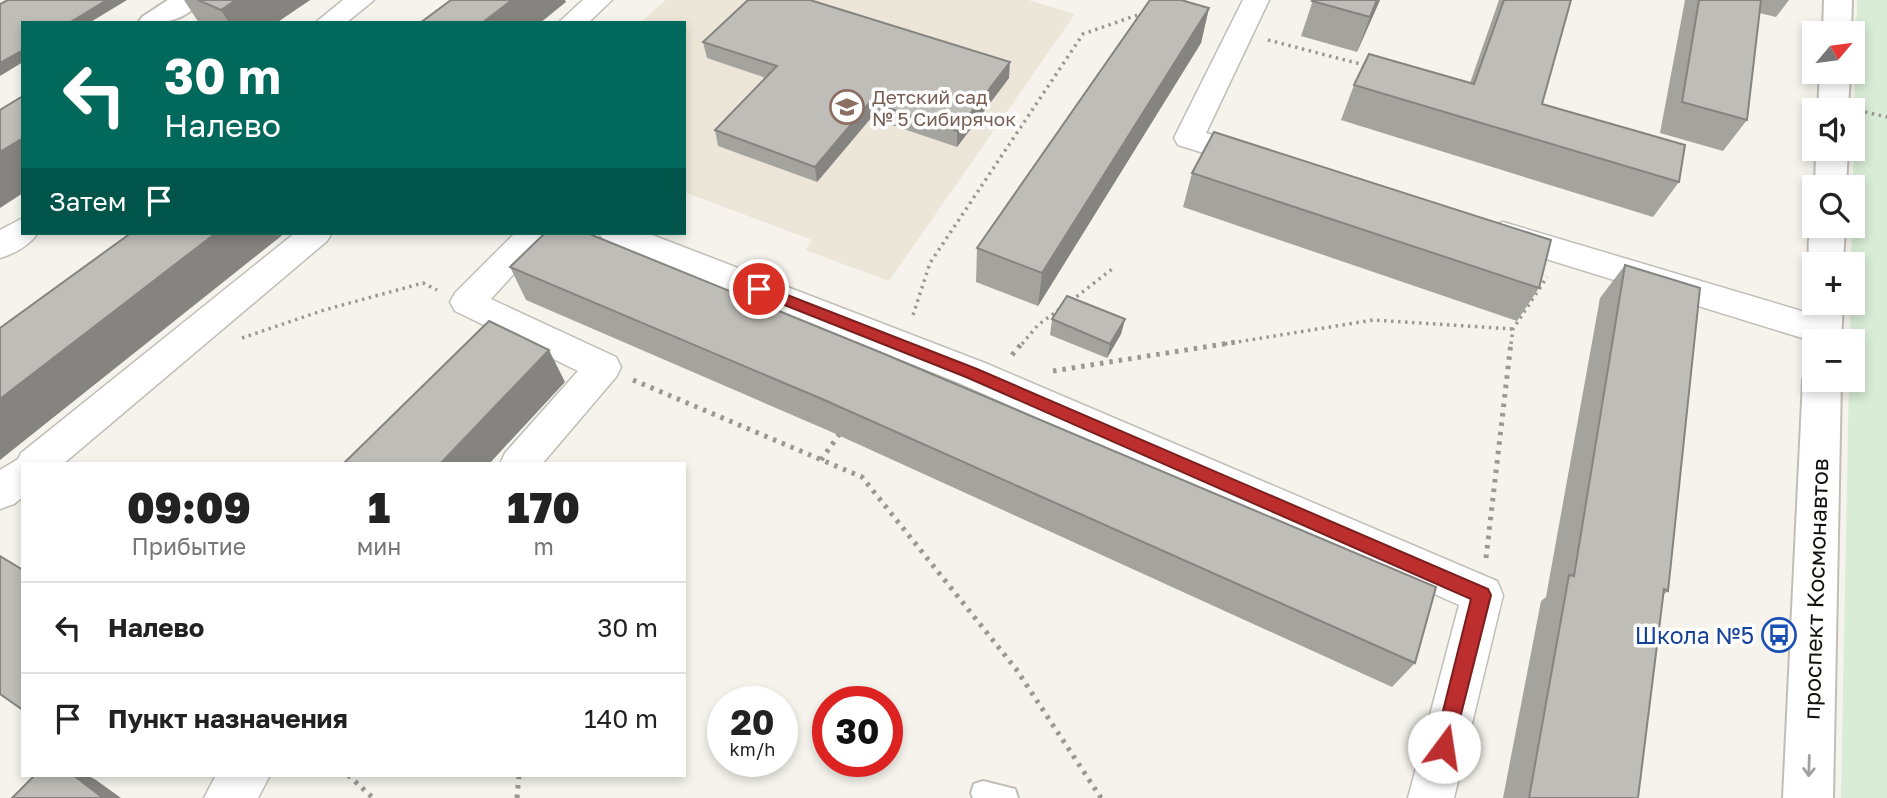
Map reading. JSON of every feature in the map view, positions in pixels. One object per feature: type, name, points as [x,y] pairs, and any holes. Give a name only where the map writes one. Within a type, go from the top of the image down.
[{"type":"main road","points":[[155,21],[187,0]]},
{"type":"main road","points":[[1837,21],[1838,0]]},
{"type":"main road","name":"проспект Космонавтов","points":[[1808,798],[1822,392]]},
{"type":"street","points":[[331,21],[361,0]]},
{"type":"street","points":[[573,21],[599,0]]},
{"type":"street","points":[[1256,0],[1189,138],[1282,167]]},
{"type":"street","points":[[1469,224],[1563,253],[1824,325]]},
{"type":"street","points":[[0,246],[21,231]]},
{"type":"street","points":[[37,462],[314,235]]},
{"type":"street","points":[[521,462],[603,367],[467,302],[533,235]]},
{"type":"street","points":[[620,235],[990,381],[1482,595],[1432,798]]},
{"type":"street","points":[[0,492],[21,476]]},
{"type":"street","points":[[227,798],[245,777]]},
{"type":"path","points":[[902,346],[930,263],[1083,34],[1149,12]]},
{"type":"path","points":[[1240,33],[1373,67]]},
{"type":"path","points":[[1482,595],[1513,329],[1563,253]]},
{"type":"path","points":[[990,381],[1038,325],[1112,269]]},
{"type":"path","points":[[231,341],[324,310],[422,282],[467,302]]},
{"type":"path","points":[[1052,371],[1373,320],[1513,329]]},
{"type":"path","points":[[603,367],[862,477],[1016,669],[1101,798]]},
{"type":"path","points":[[821,460],[843,429]]},
{"type":"path","points":[[350,777],[373,798]]},
{"type":"path","points":[[517,798],[519,777]]},
{"type":"shaded area","name":"Детский сад № 5 Сибирячок","points":[[666,0],[1028,0],[1075,14],[889,281],[805,250],[812,240],[686,193],[686,21],[642,21]]},
{"type":"green space","points":[[1857,0],[1887,0],[1887,798],[1841,798],[1849,392],[1865,392],[1865,329],[1850,329],[1851,315],[1865,315],[1865,252],[1851,252],[1852,238],[1865,238],[1865,175],[1853,175],[1853,161],[1865,161],[1865,98],[1855,98],[1855,84],[1866,84],[1866,21],[1857,21]]},
{"type":"building","points":[[8,0],[107,0],[72,21],[21,21],[21,51],[0,63],[0,4]]},
{"type":"building","points":[[198,0],[236,0],[221,10]]},
{"type":"building","points":[[451,0],[512,0],[485,21],[423,21]]},
{"type":"building","points":[[748,0],[810,0],[1010,62],[957,131],[870,102],[815,167],[715,130],[777,66],[703,42]]},
{"type":"building","points":[[1150,0],[1181,0],[1209,8],[1042,273],[977,248]]},
{"type":"building","points":[[1313,0],[1377,0],[1370,17]]},
{"type":"building","points":[[1504,0],[1571,0],[1542,104],[1685,145],[1679,182],[1354,85],[1369,54],[1474,84]]},
{"type":"building","points":[[1699,0],[1761,0],[1747,120],[1682,102]]},
{"type":"building","points":[[21,97],[21,139],[0,152],[0,110]]},
{"type":"building","points":[[1214,132],[1551,240],[1539,288],[1192,173]]},
{"type":"building","points":[[128,235],[213,235],[0,399],[0,328]]},
{"type":"building","points":[[543,235],[592,235],[882,353],[1436,587],[1415,663],[822,399],[510,267]]},
{"type":"building","points":[[1625,265],[1700,288],[1668,591],[1664,589],[1638,798],[1529,798],[1569,575],[1574,576]]},
{"type":"building","points":[[1067,296],[1125,319],[1110,344],[1052,319]]},
{"type":"building","points":[[489,321],[549,350],[442,462],[345,462]]},
{"type":"building","points":[[0,556],[21,569],[21,709],[0,694]]},
{"type":"building","points":[[33,777],[76,777],[103,798],[12,798]]},
{"type":"place","name":"Детский сад № 5 Сибирячок","points":[[847,107]]},
{"type":"place","name":"Школа №5","points":[[1779,635]]},
{"type":"route","points":[[759,289],[972,373],[1482,595],[1444,747]]}]
